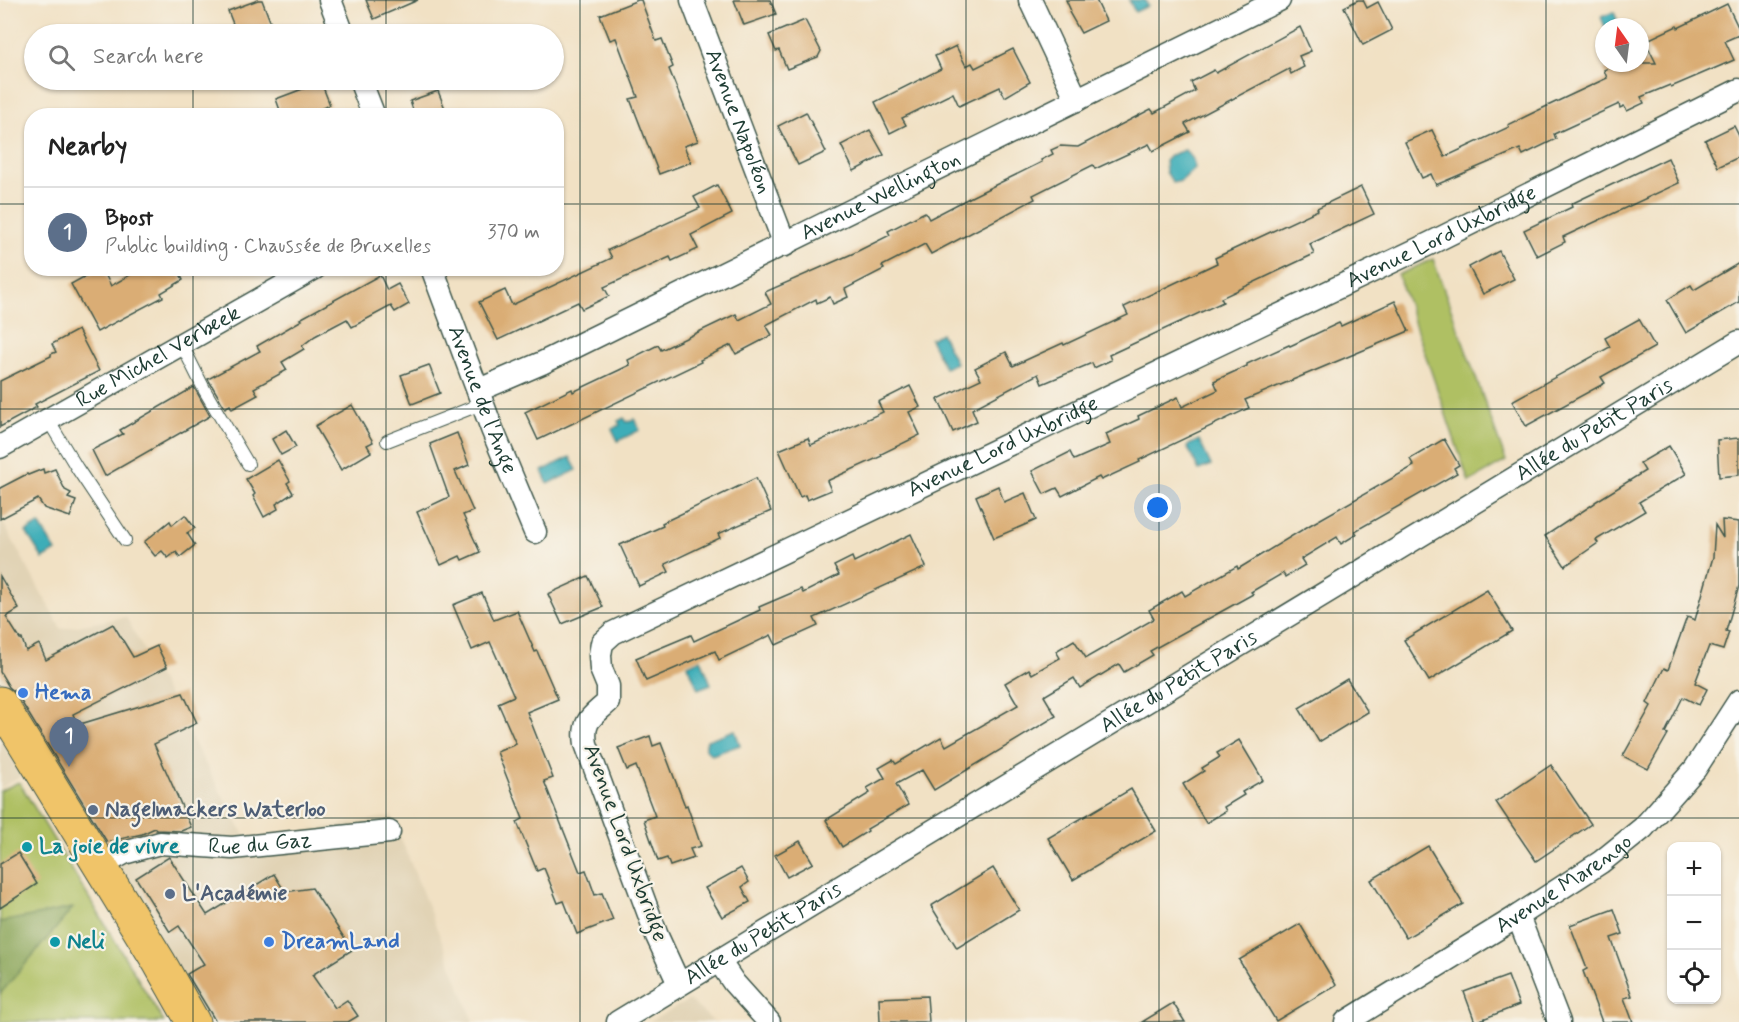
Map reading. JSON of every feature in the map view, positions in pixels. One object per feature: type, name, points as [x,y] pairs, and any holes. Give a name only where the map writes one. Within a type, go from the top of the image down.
[{"type":"main road","points":[[0,703],[159,962],[193,1022]]},
{"type":"street","points":[[330,0],[339,24]]},
{"type":"street","name":"Avenue Napoléon","points":[[692,0],[784,245]]},
{"type":"street","points":[[1030,0],[1077,100]]},
{"type":"street","name":"Avenue Wellington","points":[[481,397],[542,363],[1279,0]]},
{"type":"street","points":[[364,90],[371,108]]},
{"type":"street","name":"Avenue Lord Uxbridge","points":[[679,984],[657,936],[586,744],[584,730],[588,721],[608,702],[608,686],[601,669],[600,655],[602,643],[613,633],[1420,249],[1739,90]]},
{"type":"street","name":"Rue Michel Verbeek","points":[[0,447],[301,276]]},
{"type":"street","name":"Avenue de l'Ange","points":[[435,276],[492,429],[535,532]]},
{"type":"street","name":"Allée du Petit Paris","points":[[618,1022],[1739,342]]},
{"type":"street","name":"Avenue Marengo","points":[[1346,1022],[1601,862],[1643,828],[1695,769],[1739,701]]},
{"type":"street","name":"Rue du Gaz","points":[[100,866],[124,853],[160,843],[232,848],[389,832]]},
{"type":"street","points":[[1518,916],[1559,1022]]},
{"type":"street","points":[[719,961],[734,983],[769,1022]]},
{"type":"lane","points":[[181,343],[205,391],[248,464]]},
{"type":"lane","points":[[387,441],[481,397]]},
{"type":"lane","points":[[48,420],[125,540]]},
{"type":"shaded area","points":[[0,517],[61,629],[126,617],[247,841],[392,816],[474,1022],[206,1022],[46,762],[0,788]]},
{"type":"shaded area","points":[[689,1000],[714,1022],[649,1022]]},
{"type":"green space","points":[[1433,259],[1506,461],[1469,482],[1398,275]]},
{"type":"green space","points":[[19,782],[164,1022],[0,1022],[0,791]]},
{"type":"green space","points":[[73,908],[0,994],[0,922]]},
{"type":"water","points":[[1129,0],[1145,0],[1148,6],[1135,12]]},
{"type":"water","points":[[1614,12],[1616,18],[1601,18]]},
{"type":"water","points":[[1185,150],[1193,160],[1195,168],[1181,181],[1173,183],[1166,172],[1165,161],[1171,155]]},
{"type":"water","points":[[941,333],[956,363],[945,368],[930,339]]},
{"type":"water","points":[[624,418],[627,422],[634,419],[640,430],[618,441],[612,429],[620,425],[618,421]]},
{"type":"water","points":[[1199,440],[1211,465],[1199,470],[1187,446]]},
{"type":"water","points":[[570,457],[577,470],[548,484],[542,471]]},
{"type":"water","points":[[39,524],[56,551],[43,559],[26,532]]},
{"type":"water","points":[[701,659],[711,684],[698,689],[688,665]]},
{"type":"water","points":[[735,730],[740,745],[712,755],[705,749],[707,740]]},
{"type":"building","points":[[262,0],[271,24],[233,24],[228,11]]},
{"type":"building","points":[[366,0],[418,0],[374,19]]},
{"type":"building","points":[[641,0],[656,41],[662,39],[673,67],[669,69],[698,141],[684,146],[691,162],[659,174],[630,99],[638,97],[616,38],[610,40],[600,15]]},
{"type":"building","points":[[734,0],[770,0],[776,14],[744,25]]},
{"type":"building","points":[[1066,0],[1096,0],[1106,21],[1081,33],[1069,12],[1071,11]]},
{"type":"building","points":[[1363,0],[1367,8],[1378,2],[1392,30],[1363,45],[1344,7]]},
{"type":"building","points":[[1727,4],[1739,29],[1739,35],[1725,41],[1734,60],[1641,97],[1644,103],[1627,111],[1624,106],[1620,108],[1619,104],[1554,134],[1556,139],[1523,155],[1520,149],[1436,185],[1431,174],[1422,178],[1405,142],[1432,130],[1445,157],[1607,78],[1605,72],[1649,72],[1649,63],[1656,63],[1649,49],[1649,39],[1677,26],[1678,28]]},
{"type":"building","points":[[805,20],[821,51],[818,57],[787,69],[779,50],[776,51],[769,35]]},
{"type":"building","points":[[1300,27],[1311,51],[1299,56],[1304,67],[1291,74],[1289,69],[1185,124],[1190,132],[1153,151],[1149,144],[1095,169],[1093,165],[1033,195],[1035,199],[931,254],[925,244],[882,266],[884,269],[845,289],[848,297],[833,304],[830,297],[817,303],[816,299],[766,325],[772,335],[736,354],[731,345],[700,360],[701,362],[538,440],[525,412],[630,365],[628,360],[658,345],[661,350],[736,314],[739,320],[771,304],[765,292],[890,235],[888,231],[925,212],[929,219],[1042,162],[1041,160],[1053,154],[1051,150],[1060,146],[1078,147],[1151,109],[1154,113],[1195,91],[1191,82],[1214,70],[1216,73]]},
{"type":"building","points":[[956,46],[966,66],[972,63],[975,68],[1013,49],[1030,82],[1005,97],[1000,87],[959,106],[953,93],[902,118],[906,125],[890,133],[875,102],[941,69],[935,56]]},
{"type":"building","points":[[300,90],[324,90],[330,105],[322,108],[279,108],[276,99]]},
{"type":"building","points":[[438,91],[445,108],[412,108],[410,101]]},
{"type":"building","points":[[806,112],[826,152],[798,165],[778,126]]},
{"type":"building","points":[[1734,126],[1739,136],[1739,157],[1718,167],[1705,140]]},
{"type":"building","points":[[870,130],[884,155],[854,171],[841,145]]},
{"type":"building","points":[[1668,158],[1679,183],[1563,237],[1565,242],[1537,256],[1524,230],[1572,207],[1571,204]]},
{"type":"building","points":[[717,185],[732,214],[691,235],[698,249],[672,261],[670,257],[604,287],[609,296],[582,309],[578,302],[498,340],[479,302],[505,290],[512,305],[612,258],[608,250],[700,208],[694,197]]},
{"type":"building","points":[[1361,187],[1374,214],[1310,244],[1314,254],[1221,298],[1223,302],[1109,355],[1111,360],[1094,368],[1092,363],[1042,384],[1038,374],[972,409],[977,421],[953,432],[938,399],[981,379],[975,368],[1006,352],[1013,366],[1128,315],[1124,307],[1217,263],[1215,258],[1318,210],[1317,208]]},
{"type":"building","points":[[1499,251],[1514,279],[1483,294],[1469,267]]},
{"type":"building","points":[[1739,263],[1739,302],[1686,333],[1667,300],[1691,285],[1694,290]]},
{"type":"building","points":[[86,276],[106,276],[111,286],[128,276],[181,276],[183,280],[161,293],[163,297],[97,332],[71,284]]},
{"type":"building","points":[[378,276],[380,276],[387,290],[398,284],[409,304],[395,312],[391,306],[352,327],[347,319],[315,336],[302,346],[304,349],[282,362],[287,370],[254,388],[258,395],[232,409],[230,405],[225,408],[208,379],[260,351],[257,346],[302,320],[300,319]]},
{"type":"building","points":[[1395,301],[1409,331],[1245,400],[1249,408],[1139,460],[1140,462],[1101,480],[1099,477],[1062,496],[1057,488],[1044,494],[1032,471],[1070,452],[1074,460],[1110,444],[1106,434],[1139,419],[1138,416],[1178,397],[1182,407],[1218,390],[1214,381],[1247,364],[1339,323],[1341,326]]},
{"type":"building","points":[[1639,319],[1655,347],[1601,377],[1605,383],[1526,426],[1512,401],[1610,347],[1605,338]]},
{"type":"building","points":[[78,330],[99,371],[35,404],[37,407],[0,427],[0,381],[51,356],[56,352],[52,344]]},
{"type":"building","points":[[429,365],[440,393],[412,404],[401,375]]},
{"type":"building","points":[[910,386],[920,407],[909,412],[920,435],[881,454],[882,456],[827,481],[831,490],[807,500],[805,495],[800,497],[779,450],[808,438],[811,445],[883,412],[878,402]]},
{"type":"building","points":[[194,387],[210,416],[105,476],[92,450],[123,434],[120,430]]},
{"type":"building","points":[[352,405],[373,442],[367,445],[371,452],[341,470],[315,426]]},
{"type":"building","points":[[286,430],[296,447],[281,455],[272,439]]},
{"type":"building","points":[[457,433],[469,465],[455,471],[473,511],[463,515],[480,552],[462,560],[460,556],[441,565],[417,512],[449,497],[430,444]]},
{"type":"building","points":[[1739,438],[1739,475],[1719,477],[1717,440]]},
{"type":"building","points":[[1444,439],[1459,465],[1454,468],[1457,473],[1355,531],[1357,534],[1341,544],[1337,537],[1301,559],[1305,565],[1285,577],[1283,573],[1251,592],[1253,594],[1150,651],[1153,655],[1124,672],[1119,664],[1080,688],[1074,678],[1044,696],[1056,716],[934,790],[922,770],[896,784],[908,805],[842,847],[826,820],[870,793],[867,788],[885,778],[879,768],[893,760],[896,764],[941,737],[946,746],[1018,705],[1005,683],[1029,669],[1032,674],[1060,658],[1056,651],[1074,640],[1086,658],[1154,619],[1149,610],[1182,591],[1185,596],[1237,566],[1238,569],[1414,466],[1410,459]]},
{"type":"building","points":[[1669,446],[1686,474],[1639,502],[1645,511],[1596,540],[1598,543],[1565,566],[1545,536],[1645,471],[1640,463]]},
{"type":"building","points":[[278,460],[290,481],[287,483],[293,493],[276,504],[278,509],[264,517],[246,479]]},
{"type":"building","points":[[43,469],[44,473],[55,469],[65,490],[71,493],[68,498],[76,501],[70,517],[44,508],[38,499],[0,519],[0,488],[27,474]]},
{"type":"building","points":[[756,478],[771,511],[718,534],[720,538],[665,564],[669,572],[639,586],[620,545],[663,526],[662,523]]},
{"type":"building","points":[[998,486],[1004,502],[1025,493],[1036,520],[994,538],[976,496]]},
{"type":"building","points":[[185,515],[195,528],[187,533],[195,545],[180,557],[176,552],[168,558],[162,551],[155,556],[144,542],[170,521],[172,525]]},
{"type":"building","points":[[1722,520],[1739,522],[1739,586],[1726,631],[1729,632],[1723,650],[1709,646],[1695,683],[1707,689],[1699,705],[1683,697],[1665,733],[1668,734],[1648,769],[1623,756],[1651,706],[1647,703],[1664,668],[1668,670],[1687,617],[1695,620],[1713,557],[1715,525],[1723,538]]},
{"type":"building","points":[[911,534],[926,567],[814,618],[818,626],[776,645],[771,635],[719,660],[715,651],[646,681],[636,658],[691,635],[694,641],[760,610],[759,607],[801,589],[803,593],[839,575],[834,566],[852,557],[854,562]]},
{"type":"building","points":[[0,576],[19,609],[6,617],[22,639],[26,651],[39,644],[46,660],[113,624],[133,657],[157,646],[167,667],[73,714],[77,725],[183,693],[197,723],[154,744],[191,827],[181,831],[156,830],[155,828],[142,834],[107,842],[16,693],[9,687],[0,672]]},
{"type":"building","points":[[588,576],[603,607],[562,624],[548,594]]},
{"type":"building","points":[[1487,590],[1512,631],[1429,681],[1404,640]]},
{"type":"building","points":[[482,593],[494,620],[517,611],[558,699],[527,712],[553,778],[544,781],[580,872],[586,870],[595,895],[602,893],[613,920],[577,934],[564,901],[558,903],[544,868],[537,871],[517,822],[523,819],[497,752],[516,744],[498,703],[514,696],[490,642],[472,650],[453,605]]},
{"type":"building","points":[[1347,679],[1368,712],[1319,742],[1299,708]]},
{"type":"building","points":[[650,736],[653,746],[661,743],[701,846],[690,849],[694,858],[670,866],[667,858],[658,861],[644,820],[655,816],[636,766],[627,770],[618,748]]},
{"type":"building","points":[[1239,740],[1263,780],[1242,792],[1244,795],[1224,807],[1226,811],[1206,823],[1183,784],[1204,771],[1202,768],[1220,757],[1217,753]]},
{"type":"building","points":[[1551,765],[1591,824],[1536,861],[1496,802]]},
{"type":"building","points":[[1131,789],[1156,831],[1073,880],[1048,838]]},
{"type":"building","points":[[800,841],[813,863],[787,877],[775,855]]},
{"type":"building","points":[[1428,846],[1463,904],[1406,938],[1371,880]]},
{"type":"building","points":[[18,853],[37,884],[0,908],[0,864]]},
{"type":"building","name":"DreamLand","points":[[169,857],[207,915],[274,874],[285,892],[312,888],[352,950],[312,975],[335,1008],[347,1000],[358,1016],[348,1022],[216,1022],[187,974],[204,964],[179,926],[170,932],[136,878]]},
{"type":"building","points":[[741,868],[749,882],[742,887],[750,902],[722,917],[705,888]]},
{"type":"building","points":[[993,868],[1019,910],[957,948],[931,906]]},
{"type":"building","points":[[1614,909],[1623,934],[1611,938],[1632,996],[1624,998],[1633,1022],[1602,1022],[1583,971],[1587,969],[1570,925]]},
{"type":"building","points":[[1300,924],[1336,985],[1276,1021],[1239,960]]},
{"type":"building","points":[[1508,976],[1519,1005],[1475,1022],[1464,992]]},
{"type":"building","points":[[927,996],[929,1022],[880,1022],[879,998]]},
{"type":"building","points":[[1173,1003],[1185,1022],[1142,1022]]},
{"type":"place","name":"Hema","points":[[23,693]]},
{"type":"place","name":"Bpost","points":[[69,767]]},
{"type":"place","name":"Nagelmackers Waterloo","points":[[93,810]]},
{"type":"place","name":"La joie de vivre","points":[[27,847]]},
{"type":"place","name":"L'Académie","points":[[170,894]]},
{"type":"place","name":"Neli","points":[[55,942]]},
{"type":"place","name":"DreamLand","points":[[269,942]]}]
